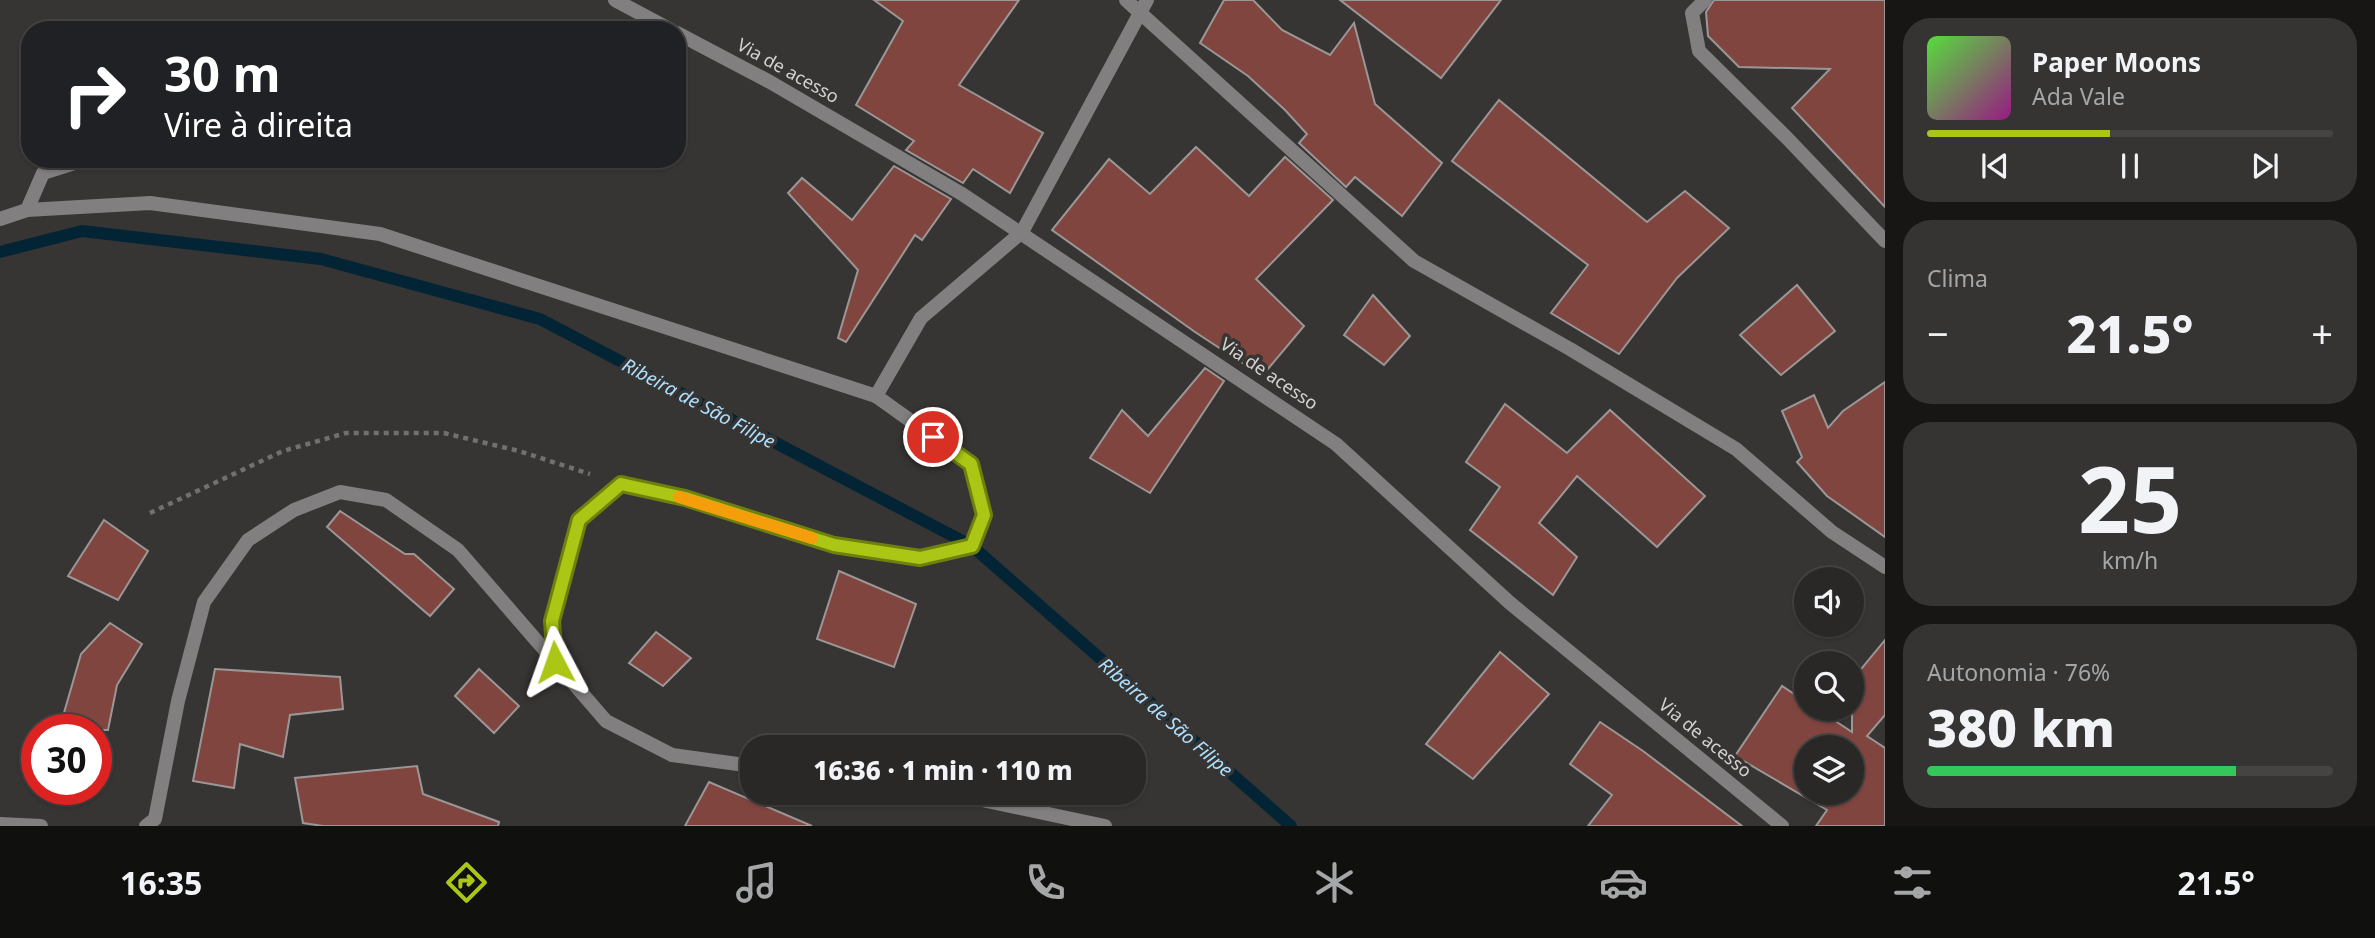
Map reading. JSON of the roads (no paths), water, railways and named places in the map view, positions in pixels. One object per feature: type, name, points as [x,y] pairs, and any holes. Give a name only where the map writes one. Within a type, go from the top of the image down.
[{"type":"street","points":[[615,0],[631,4],[657,21]]},
{"type":"street","points":[[1126,0],[1143,7],[1415,261],[1736,449],[1832,532],[1885,567]]},
{"type":"street","points":[[1705,0],[1692,13],[1699,51],[1885,241]]},
{"type":"street","points":[[876,396],[920,318],[1022,232],[1143,7]]},
{"type":"street","name":"Via de acesso","points":[[686,38],[770,82],[1022,232],[1336,444],[1510,603],[1782,826]]},
{"type":"street","points":[[27,210],[43,173],[59,168]]},
{"type":"street","points":[[0,219],[27,210],[150,202],[380,234],[876,396],[971,464],[984,515],[972,546],[920,558],[834,545],[685,498],[621,484],[579,520],[552,621],[555,662]]},
{"type":"street","points":[[146,826],[155,819],[178,701],[204,602],[248,540],[293,510],[340,492],[386,500],[458,550],[606,720],[672,755],[740,764]]},
{"type":"street","points":[[1006,805],[1105,826]]},
{"type":"street","points":[[0,824],[41,826]]},
{"type":"waterway","name":"Ribeira de São Filipe","points":[[0,252],[82,231],[321,259],[540,319],[972,546],[1291,826]]}]
